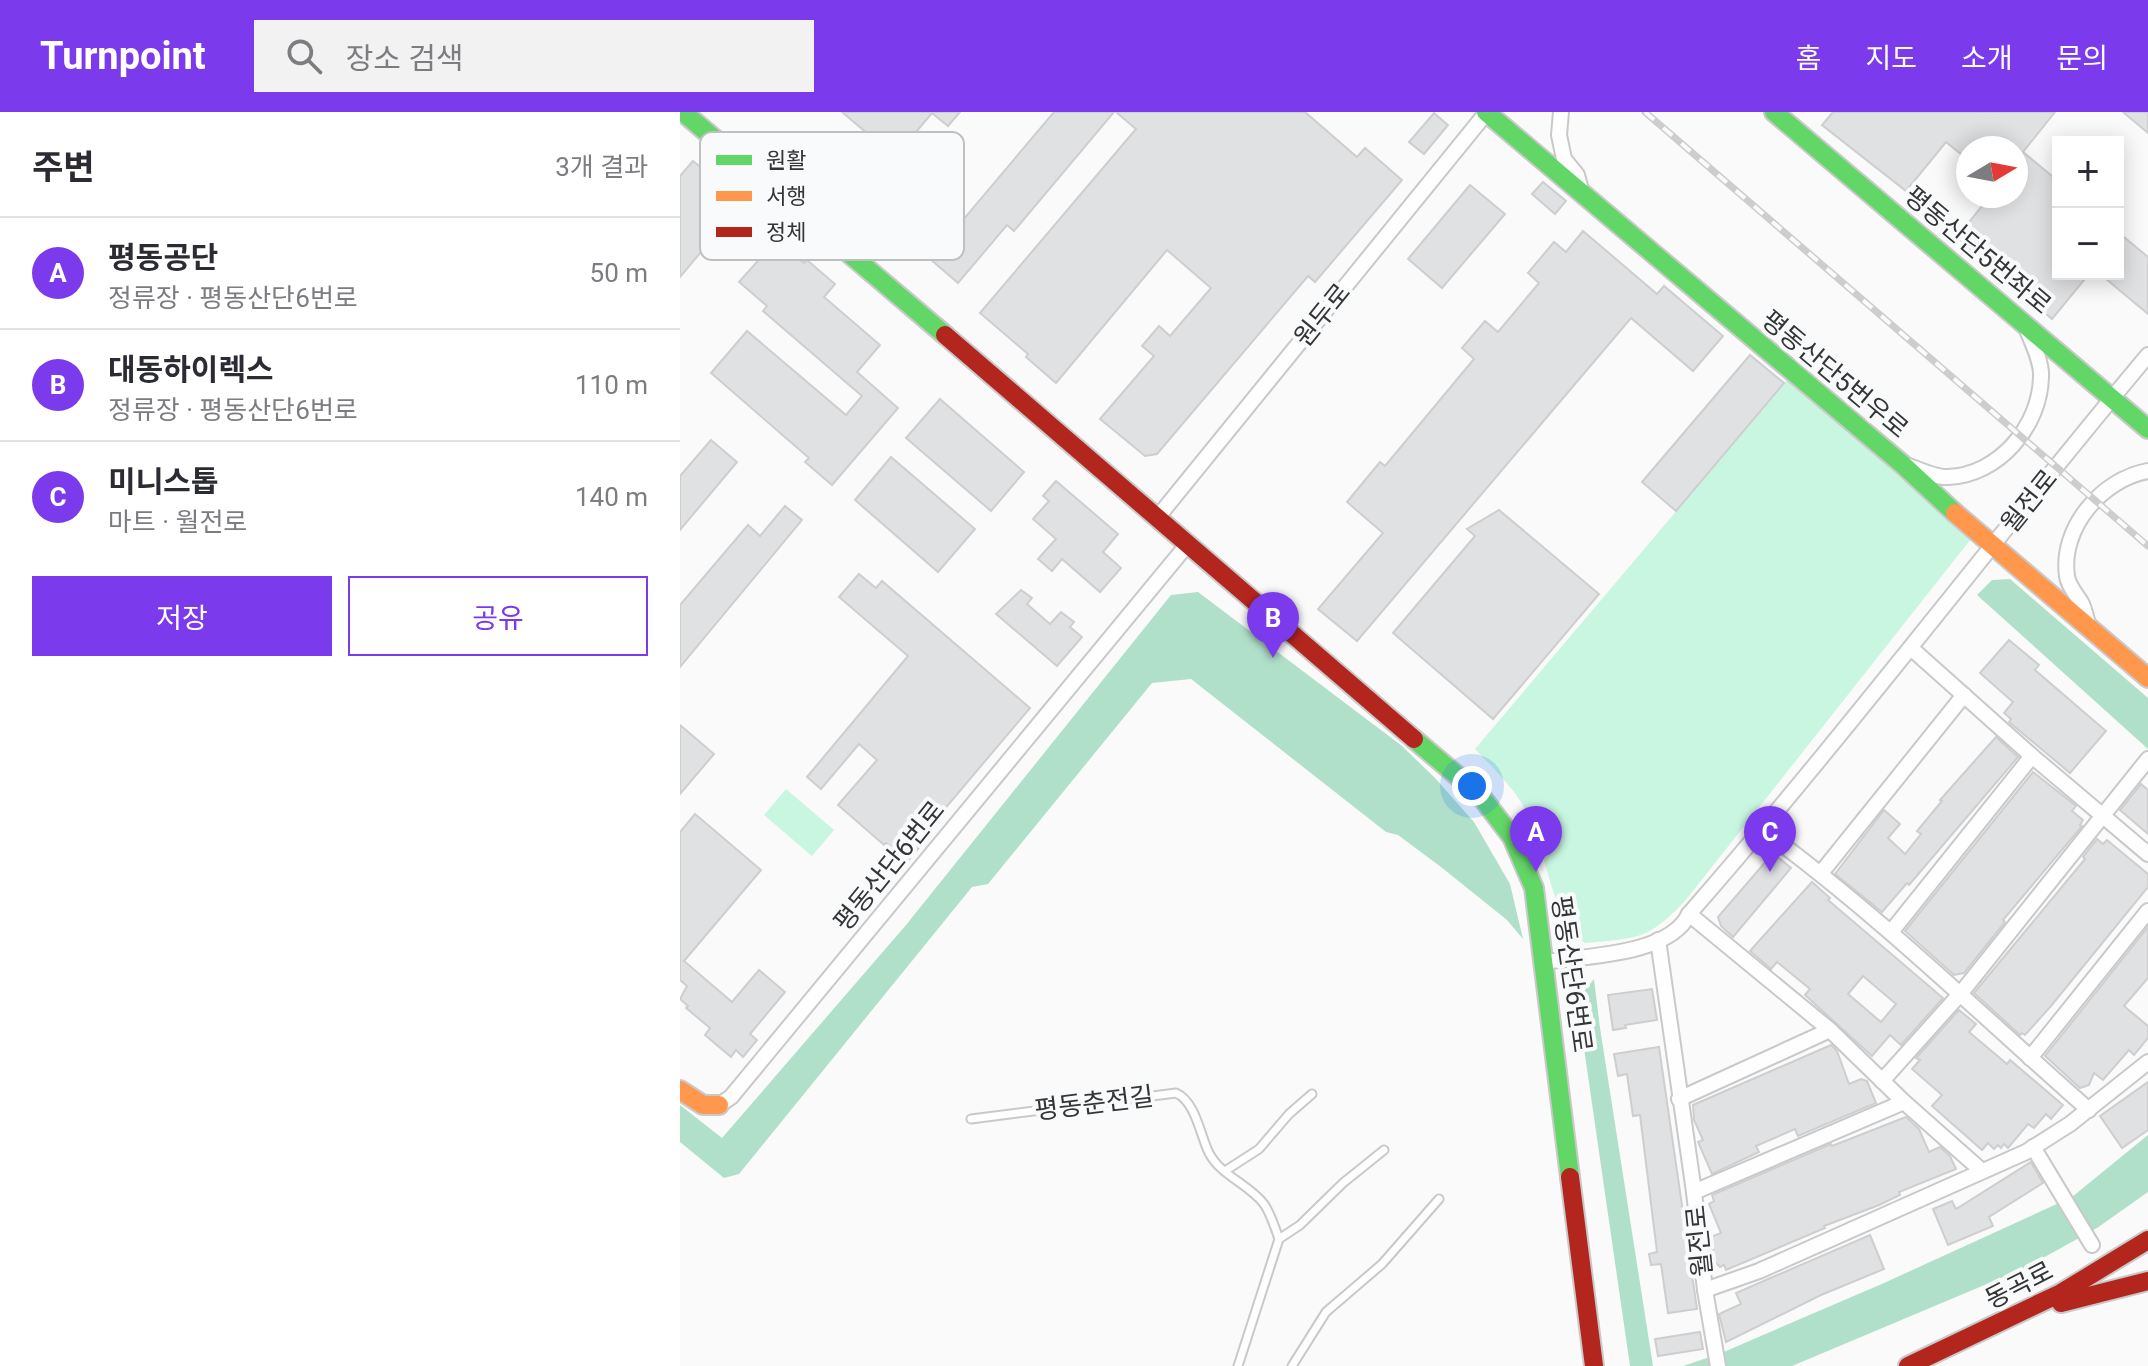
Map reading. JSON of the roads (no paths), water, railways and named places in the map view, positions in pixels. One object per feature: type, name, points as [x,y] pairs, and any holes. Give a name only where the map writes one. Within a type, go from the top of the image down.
[{"type":"street","name":"평동산단6번로","points":[[683,112],[707,132]]},
{"type":"street","name":"원두로","points":[[1157,518],[1486,112]]},
{"type":"street","name":"평동산단5번우로","points":[[1486,112],[1902,464],[1992,546],[2148,678]]},
{"type":"street","points":[[1561,112],[1559,135],[1564,159],[1577,175],[1582,194]]},
{"type":"street","name":"평동산단5번좌로","points":[[1774,112],[2148,429]]},
{"type":"street","name":"평동산단6번로","points":[[858,260],[1480,795],[1512,837],[1534,888],[1594,1366]]},
{"type":"street","points":[[1902,464],[1946,478],[1986,466],[2015,445],[2038,404],[2042,375],[2024,323]]},
{"type":"street","name":"월전로","points":[[1545,962],[1645,947],[1684,925],[1689,914],[1763,830],[1912,649],[2148,355]]},
{"type":"street","points":[[2089,629],[2083,606],[2066,579],[2068,545],[2077,522],[2114,482],[2148,471]]},
{"type":"street","name":"평동산단6번로","points":[[719,1105],[731,1097],[1187,545]]},
{"type":"street","points":[[1912,649],[2148,854]]},
{"type":"street","points":[[1821,873],[1964,695]]},
{"type":"street","points":[[1891,932],[2032,756]]},
{"type":"street","points":[[1882,1081],[1961,993],[2148,759]]},
{"type":"street","points":[[1763,830],[1821,873],[1891,932],[2089,1110]]},
{"type":"street","points":[[2030,1058],[2148,911]]},
{"type":"street","points":[[1689,914],[1830,1030],[1904,1102],[1982,1171]]},
{"type":"street","name":"월전로","points":[[1658,940],[1705,1290],[1759,1271],[2033,1147],[2089,1110],[2148,1062]]},
{"type":"street","points":[[1679,1099],[1830,1030]]},
{"type":"street","points":[[680,1090],[694,1102],[709,1107],[719,1105]]},
{"type":"street","points":[[1694,1192],[1904,1102]]},
{"type":"street","points":[[2033,1147],[2092,1245]]},
{"type":"street","name":"동곡로","points":[[1908,1366],[2033,1310],[2115,1264],[2148,1240]]},
{"type":"street","points":[[2033,1310],[2148,1281]]},
{"type":"street","points":[[1705,1290],[1718,1366]]},
{"type":"lane","name":"평동춘전길","points":[[971,1119],[1176,1093],[1183,1096],[1210,1154],[1225,1171],[1263,1202],[1279,1239]]},
{"type":"lane","points":[[1225,1171],[1259,1149],[1289,1114],[1312,1094]]},
{"type":"lane","points":[[1238,1366],[1279,1239],[1300,1225],[1343,1183],[1384,1150]]},
{"type":"lane","points":[[1292,1366],[1326,1312],[1382,1264],[1439,1199]]},
{"type":"railway","points":[[1645,112],[2148,546]]},
{"type":"place","name":"대동하이렉스","points":[[1273,658]]},
{"type":"place","name":"평동공단","points":[[1536,872]]},
{"type":"place","name":"미니스톱","points":[[1770,872]]}]
